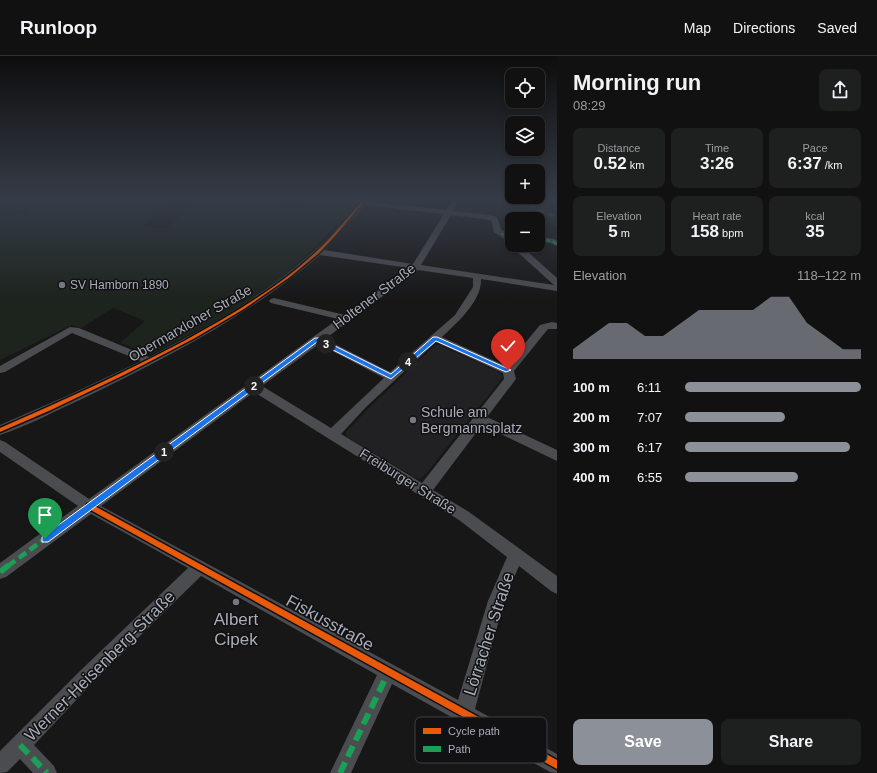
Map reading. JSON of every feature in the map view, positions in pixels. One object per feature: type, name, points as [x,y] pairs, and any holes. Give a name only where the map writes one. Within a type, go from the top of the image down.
[{"type":"street","name":"Obermarxloher Straße","points":[[0,430],[106,383],[210,328],[286,279],[318,252],[337,232]]},
{"type":"street","name":"Holtener Straße","points":[[0,572],[415,268],[437,232]]},
{"type":"street","points":[[501,234],[505,234]]},
{"type":"street","points":[[501,234],[505,237]]},
{"type":"street","points":[[545,240],[557,244]]},
{"type":"street","points":[[318,252],[415,268],[557,288]]},
{"type":"street","points":[[523,252],[557,283]]},
{"type":"street","points":[[332,435],[362,404],[458,317],[467,306],[477,287],[477,277]]},
{"type":"street","points":[[274,301],[346,318]]},
{"type":"street","points":[[508,370],[544,327],[552,325],[557,326]]},
{"type":"street","points":[[1,370],[70,330],[75,330],[150,361]]},
{"type":"street","points":[[435,338],[508,370]]},
{"type":"street","points":[[317,339],[391,377]]},
{"type":"street","points":[[425,490],[510,379],[508,370]]},
{"type":"street","name":"Freiburger Straße","points":[[253,386],[425,490],[471,520],[557,586]]},
{"type":"street","points":[[480,419],[557,456]]},
{"type":"street","name":"Fiskusstraße","points":[[0,445],[89,506],[471,717]]},
{"type":"street","name":"Lörracher Straße","points":[[464,713],[496,601],[516,555]]},
{"type":"street","name":"Werner-Heisenberg-Straße","points":[[0,765],[88,675],[200,567]]},
{"type":"street","points":[[340,773],[389,672]]},
{"type":"street","points":[[20,744],[47,773]]},
{"type":"street","name":"Fiskusstraße","points":[[547,759],[557,765]]},
{"type":"shaded area","points":[[0,232],[329,232],[289,272],[240,307],[151,354],[120,343],[145,321],[113,308],[81,328],[72,325],[0,360]]},
{"type":"shaded area","name":"Schule am Bergmannsplatz","points":[[435,345],[440,345],[500,373],[503,377],[424,476],[419,479],[347,437],[346,432]]},
{"type":"marked path","points":[[501,234],[505,234]]},
{"type":"marked path","points":[[545,240],[552,241],[557,244]]},
{"type":"marked path","points":[[0,572],[89,506]]},
{"type":"marked path","points":[[340,773],[389,671]]},
{"type":"marked path","points":[[20,745],[47,773]]},
{"type":"cycle path","points":[[0,430],[122,374],[170,350],[243,309],[274,288],[304,264],[336,232]]},
{"type":"cycle path","points":[[89,506],[470,717]]},
{"type":"cycle path","points":[[547,759],[557,765]]},
{"type":"place","name":"SV Hamborn 1890","points":[[62,285]]},
{"type":"place","name":"Schule am Bergmannsplatz","points":[[413,420]]},
{"type":"place","name":"Albert Cipek","points":[[236,602]]},
{"type":"route","points":[[45,539],[317,339],[391,377],[435,338],[508,370]]}]
